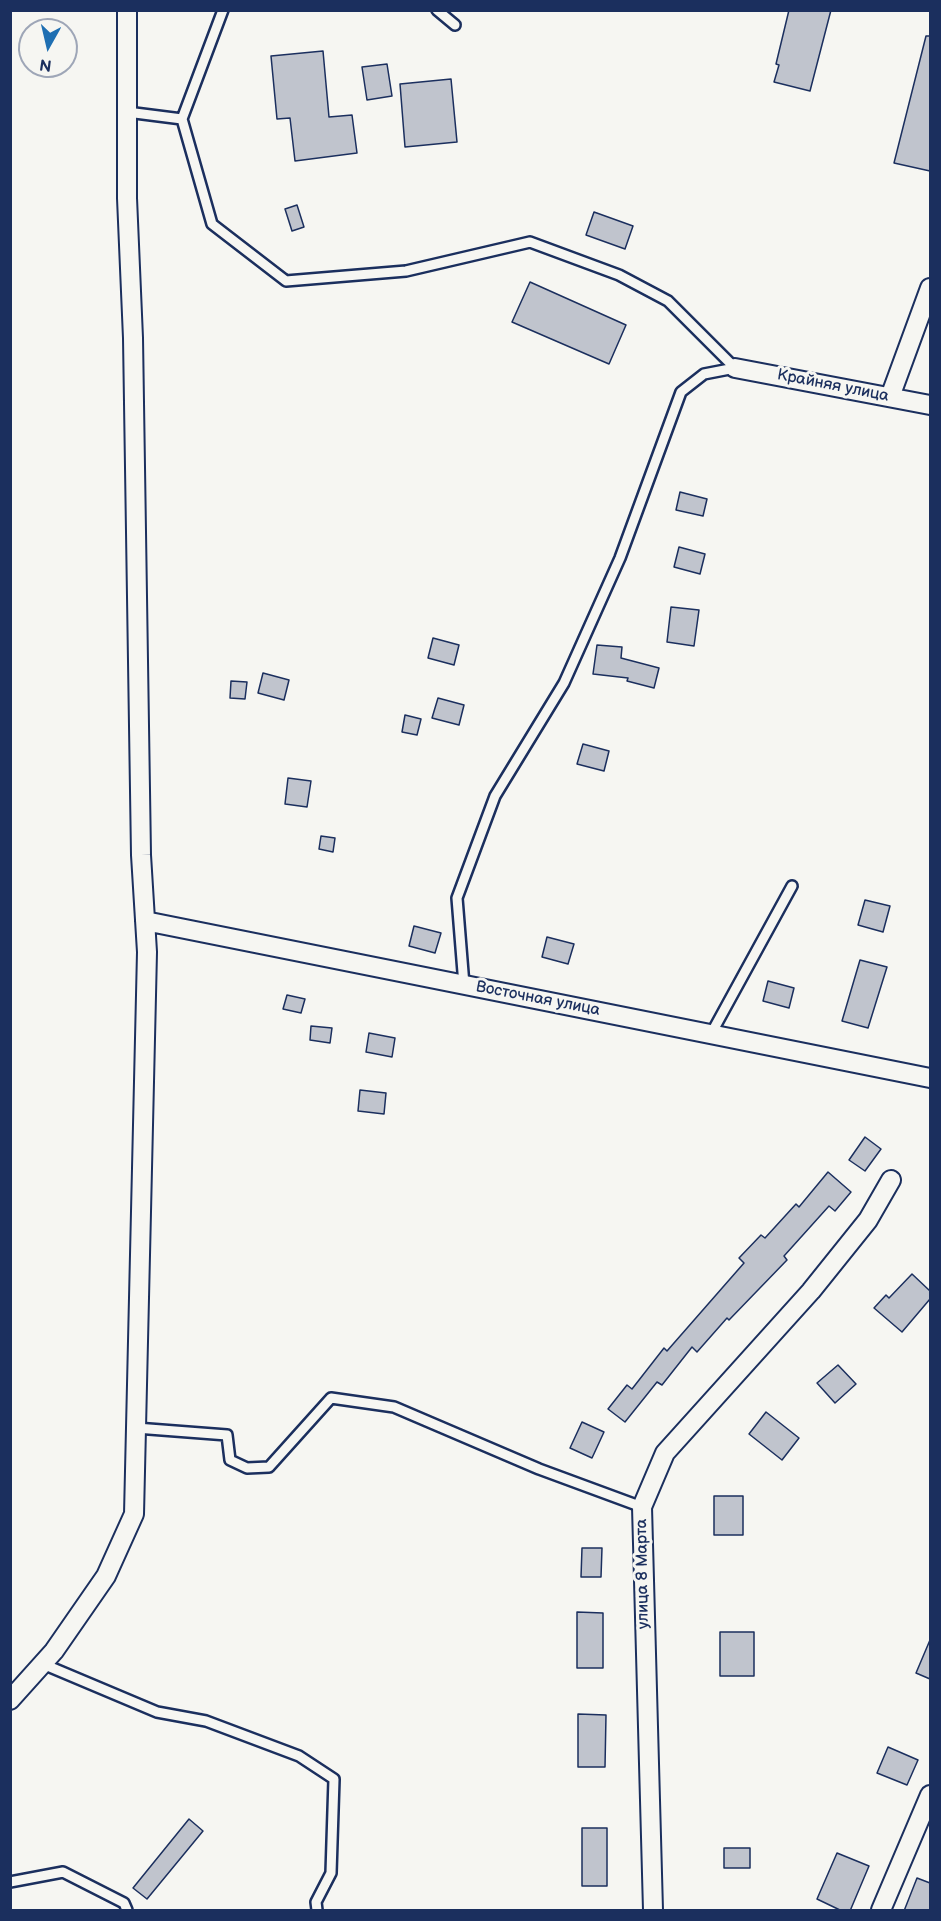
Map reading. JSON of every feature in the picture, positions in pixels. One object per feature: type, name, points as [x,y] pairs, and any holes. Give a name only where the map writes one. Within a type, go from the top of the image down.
[{"type":"street","points":[[10,1701],[43,1664],[106,1576],[134,1514],[147,952],[141,855],[127,10]]},
{"type":"street","points":[[890,397],[930,288]]},
{"type":"street","name":"Крайняя улица","points":[[735,368],[930,405]]},
{"type":"street","name":"Восточная улица","points":[[145,921],[930,1078]]},
{"type":"street","name":"улица 8 Марта","points":[[653,1911],[642,1507],[665,1453],[811,1291],[868,1220],[891,1180]]},
{"type":"street","points":[[881,1911],[930,1795]]},
{"type":"lane","points":[[223,10],[182,119],[212,224],[286,281],[406,272],[530,242],[619,275],[668,301],[735,368]]},
{"type":"lane","points":[[437,10],[455,25]]},
{"type":"lane","points":[[127,112],[182,119]]},
{"type":"lane","points":[[464,985],[457,898],[495,796],[564,683],[620,558],[681,392],[704,374],[735,368]]},
{"type":"lane","points":[[711,1034],[792,886]]},
{"type":"lane","points":[[136,1428],[227,1435],[230,1460],[247,1468],[269,1467],[331,1398],[394,1407],[510,1457],[642,1507]]},
{"type":"lane","points":[[43,1664],[157,1712],[206,1721],[298,1756],[334,1779],[332,1873],[316,1902],[317,1911]]},
{"type":"lane","points":[[10,1882],[63,1872],[124,1902],[127,1911]]},
{"type":"building","points":[[789,10],[831,10],[810,91],[774,82]]},
{"type":"building","points":[[926,36],[930,36],[930,171],[894,163]]},
{"type":"building","points":[[323,51],[329,117],[352,115],[357,153],[295,161],[290,118],[277,119],[271,56]]},
{"type":"building","points":[[387,64],[392,96],[367,100],[362,67]]},
{"type":"building","points":[[451,79],[457,142],[405,147],[400,84]]},
{"type":"building","points":[[297,205],[304,227],[292,231],[285,209]]},
{"type":"building","points":[[594,212],[633,226],[625,249],[586,235]]},
{"type":"building","points":[[530,282],[626,325],[609,364],[512,322]]},
{"type":"building","points":[[680,492],[707,499],[703,516],[676,510]]},
{"type":"building","points":[[679,547],[705,554],[700,574],[674,567]]},
{"type":"building","points":[[671,607],[699,610],[694,646],[667,642]]},
{"type":"building","points":[[433,638],[459,645],[454,665],[428,658]]},
{"type":"building","points":[[597,645],[622,647],[621,658],[659,668],[654,688],[627,681],[628,678],[593,674]]},
{"type":"building","points":[[263,673],[289,680],[284,700],[258,693]]},
{"type":"building","points":[[231,681],[247,682],[245,699],[230,698]]},
{"type":"building","points":[[438,698],[464,705],[459,725],[432,718]]},
{"type":"building","points":[[405,715],[421,719],[417,735],[402,732]]},
{"type":"building","points":[[583,744],[609,751],[604,771],[577,764]]},
{"type":"building","points":[[288,778],[311,781],[307,807],[285,804]]},
{"type":"building","points":[[321,836],[335,838],[333,852],[319,849]]},
{"type":"building","points":[[865,900],[890,906],[883,932],[858,925]]},
{"type":"building","points":[[414,926],[441,933],[435,953],[409,946]]},
{"type":"building","points":[[547,937],[574,944],[568,964],[542,957]]},
{"type":"building","points":[[860,960],[887,967],[868,1028],[842,1021]]},
{"type":"building","points":[[768,981],[794,988],[789,1008],[763,1001]]},
{"type":"building","points":[[287,995],[305,999],[301,1013],[283,1009]]},
{"type":"building","points":[[311,1026],[332,1028],[330,1043],[310,1040]]},
{"type":"building","points":[[369,1033],[395,1038],[392,1057],[366,1052]]},
{"type":"building","points":[[360,1090],[386,1093],[384,1114],[358,1111]]},
{"type":"building","points":[[865,1137],[881,1149],[865,1171],[849,1160]]},
{"type":"building","points":[[828,1172],[851,1192],[835,1211],[829,1206],[784,1256],[787,1260],[729,1320],[727,1318],[697,1352],[692,1347],[662,1385],[657,1382],[625,1422],[608,1409],[627,1385],[632,1389],[664,1348],[667,1351],[744,1263],[739,1258],[761,1235],[765,1238],[796,1204],[799,1207]]},
{"type":"building","points":[[912,1274],[930,1291],[930,1299],[902,1332],[874,1308],[886,1295],[889,1298]]},
{"type":"building","points":[[838,1365],[856,1384],[835,1403],[817,1383]]},
{"type":"building","points":[[766,1412],[799,1438],[782,1460],[749,1434]]},
{"type":"building","points":[[582,1422],[604,1432],[592,1458],[570,1448]]},
{"type":"building","points":[[714,1496],[743,1496],[743,1535],[714,1535]]},
{"type":"building","points":[[582,1548],[602,1548],[601,1577],[581,1577]]},
{"type":"building","points":[[577,1612],[603,1613],[603,1668],[577,1668]]},
{"type":"building","points":[[720,1632],[754,1632],[754,1676],[720,1676]]},
{"type":"building","points":[[930,1640],[930,1679],[916,1673]]},
{"type":"building","points":[[578,1714],[606,1715],[605,1767],[578,1767]]},
{"type":"building","points":[[888,1747],[918,1760],[907,1785],[877,1773]]},
{"type":"building","points":[[189,1819],[203,1831],[147,1899],[133,1888]]},
{"type":"building","points":[[582,1828],[607,1828],[607,1886],[582,1886]]},
{"type":"building","points":[[724,1848],[750,1848],[750,1868],[724,1868]]},
{"type":"building","points":[[837,1853],[869,1866],[850,1911],[842,1911],[817,1899]]},
{"type":"building","points":[[917,1878],[930,1883],[930,1911],[904,1911]]}]
